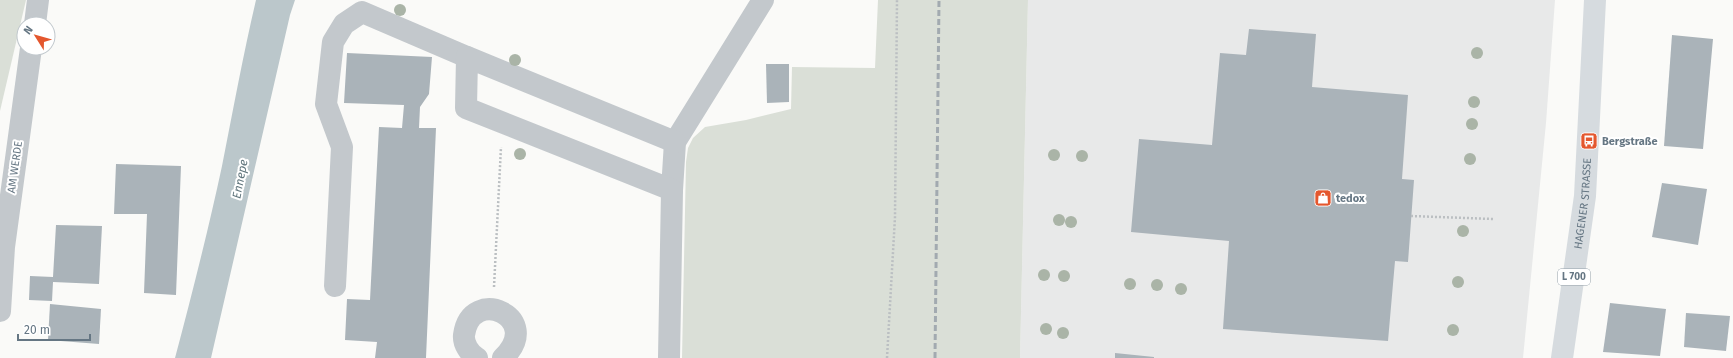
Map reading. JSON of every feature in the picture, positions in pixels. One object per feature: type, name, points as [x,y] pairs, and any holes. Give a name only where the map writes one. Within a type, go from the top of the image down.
[{"type":"main road","name":"HAGENER STRASSE","points":[[1562,358],[1585,196],[1596,0]]},
{"type":"street","points":[[36,16],[38,0]]},
{"type":"street","points":[[669,358],[672,190],[675,142],[763,0]]},
{"type":"street","points":[[335,286],[342,147],[326,104],[332,42],[344,24],[362,12],[467,58],[675,142]]},
{"type":"street","name":"AM WERDE","points":[[0,311],[4,247],[30,56]]},
{"type":"street","points":[[467,58],[466,108],[672,190]]},
{"type":"street","points":[[477,358],[468,349],[464,337],[466,325],[474,314],[486,309],[493,309],[506,314],[513,322],[517,335],[512,350],[503,358]]},
{"type":"path","points":[[887,358],[895,218],[897,0]]},
{"type":"path","points":[[493,309],[502,122]]},
{"type":"path","points":[[1411,216],[1493,219]]},
{"type":"shaded area","points":[[0,0],[26,0],[22,16],[16,16],[16,43],[0,111]]},
{"type":"shaded area","points":[[878,0],[1028,0],[1020,358],[682,358],[686,162],[688,148],[693,138],[705,127],[746,120],[791,109],[792,67],[875,68]]},
{"type":"shaded area","points":[[1028,0],[1555,0],[1546,123],[1523,358],[1020,358]]},
{"type":"water","name":"Ennepe","points":[[256,0],[295,0],[290,15],[211,358],[175,358],[217,190],[242,62]]},
{"type":"building","name":"tedox","points":[[1249,29],[1316,34],[1312,87],[1408,95],[1402,179],[1414,180],[1408,262],[1395,261],[1388,341],[1223,329],[1229,241],[1131,232],[1139,139],[1212,145],[1220,53],[1246,55]]},
{"type":"building","points":[[1672,35],[1713,39],[1703,149],[1664,146]]},
{"type":"building","points":[[347,53],[432,57],[429,94],[420,107],[419,128],[436,128],[426,358],[375,358],[377,342],[345,340],[347,299],[370,300],[379,127],[402,128],[404,105],[344,103]]},
{"type":"building","points":[[766,64],[789,64],[789,102],[767,103]]},
{"type":"building","points":[[116,164],[181,166],[176,295],[144,293],[147,214],[114,214]]},
{"type":"building","points":[[1662,183],[1707,189],[1698,245],[1652,237]]},
{"type":"building","points":[[56,225],[102,226],[99,284],[53,282],[52,301],[29,300],[30,276],[53,277]]},
{"type":"building","points":[[1610,303],[1666,309],[1660,356],[1603,352]]},
{"type":"building","points":[[50,304],[101,309],[99,344],[48,340]]},
{"type":"building","points":[[1686,313],[1730,316],[1726,351],[1684,347]]},
{"type":"building","points":[[1115,353],[1154,357],[1154,358],[1115,358]]},
{"type":"railway","points":[[935,358],[939,0]]},
{"type":"place","name":"Bergstraße","points":[[1589,141]]},
{"type":"place","name":"tedox","points":[[1323,198]]}]
